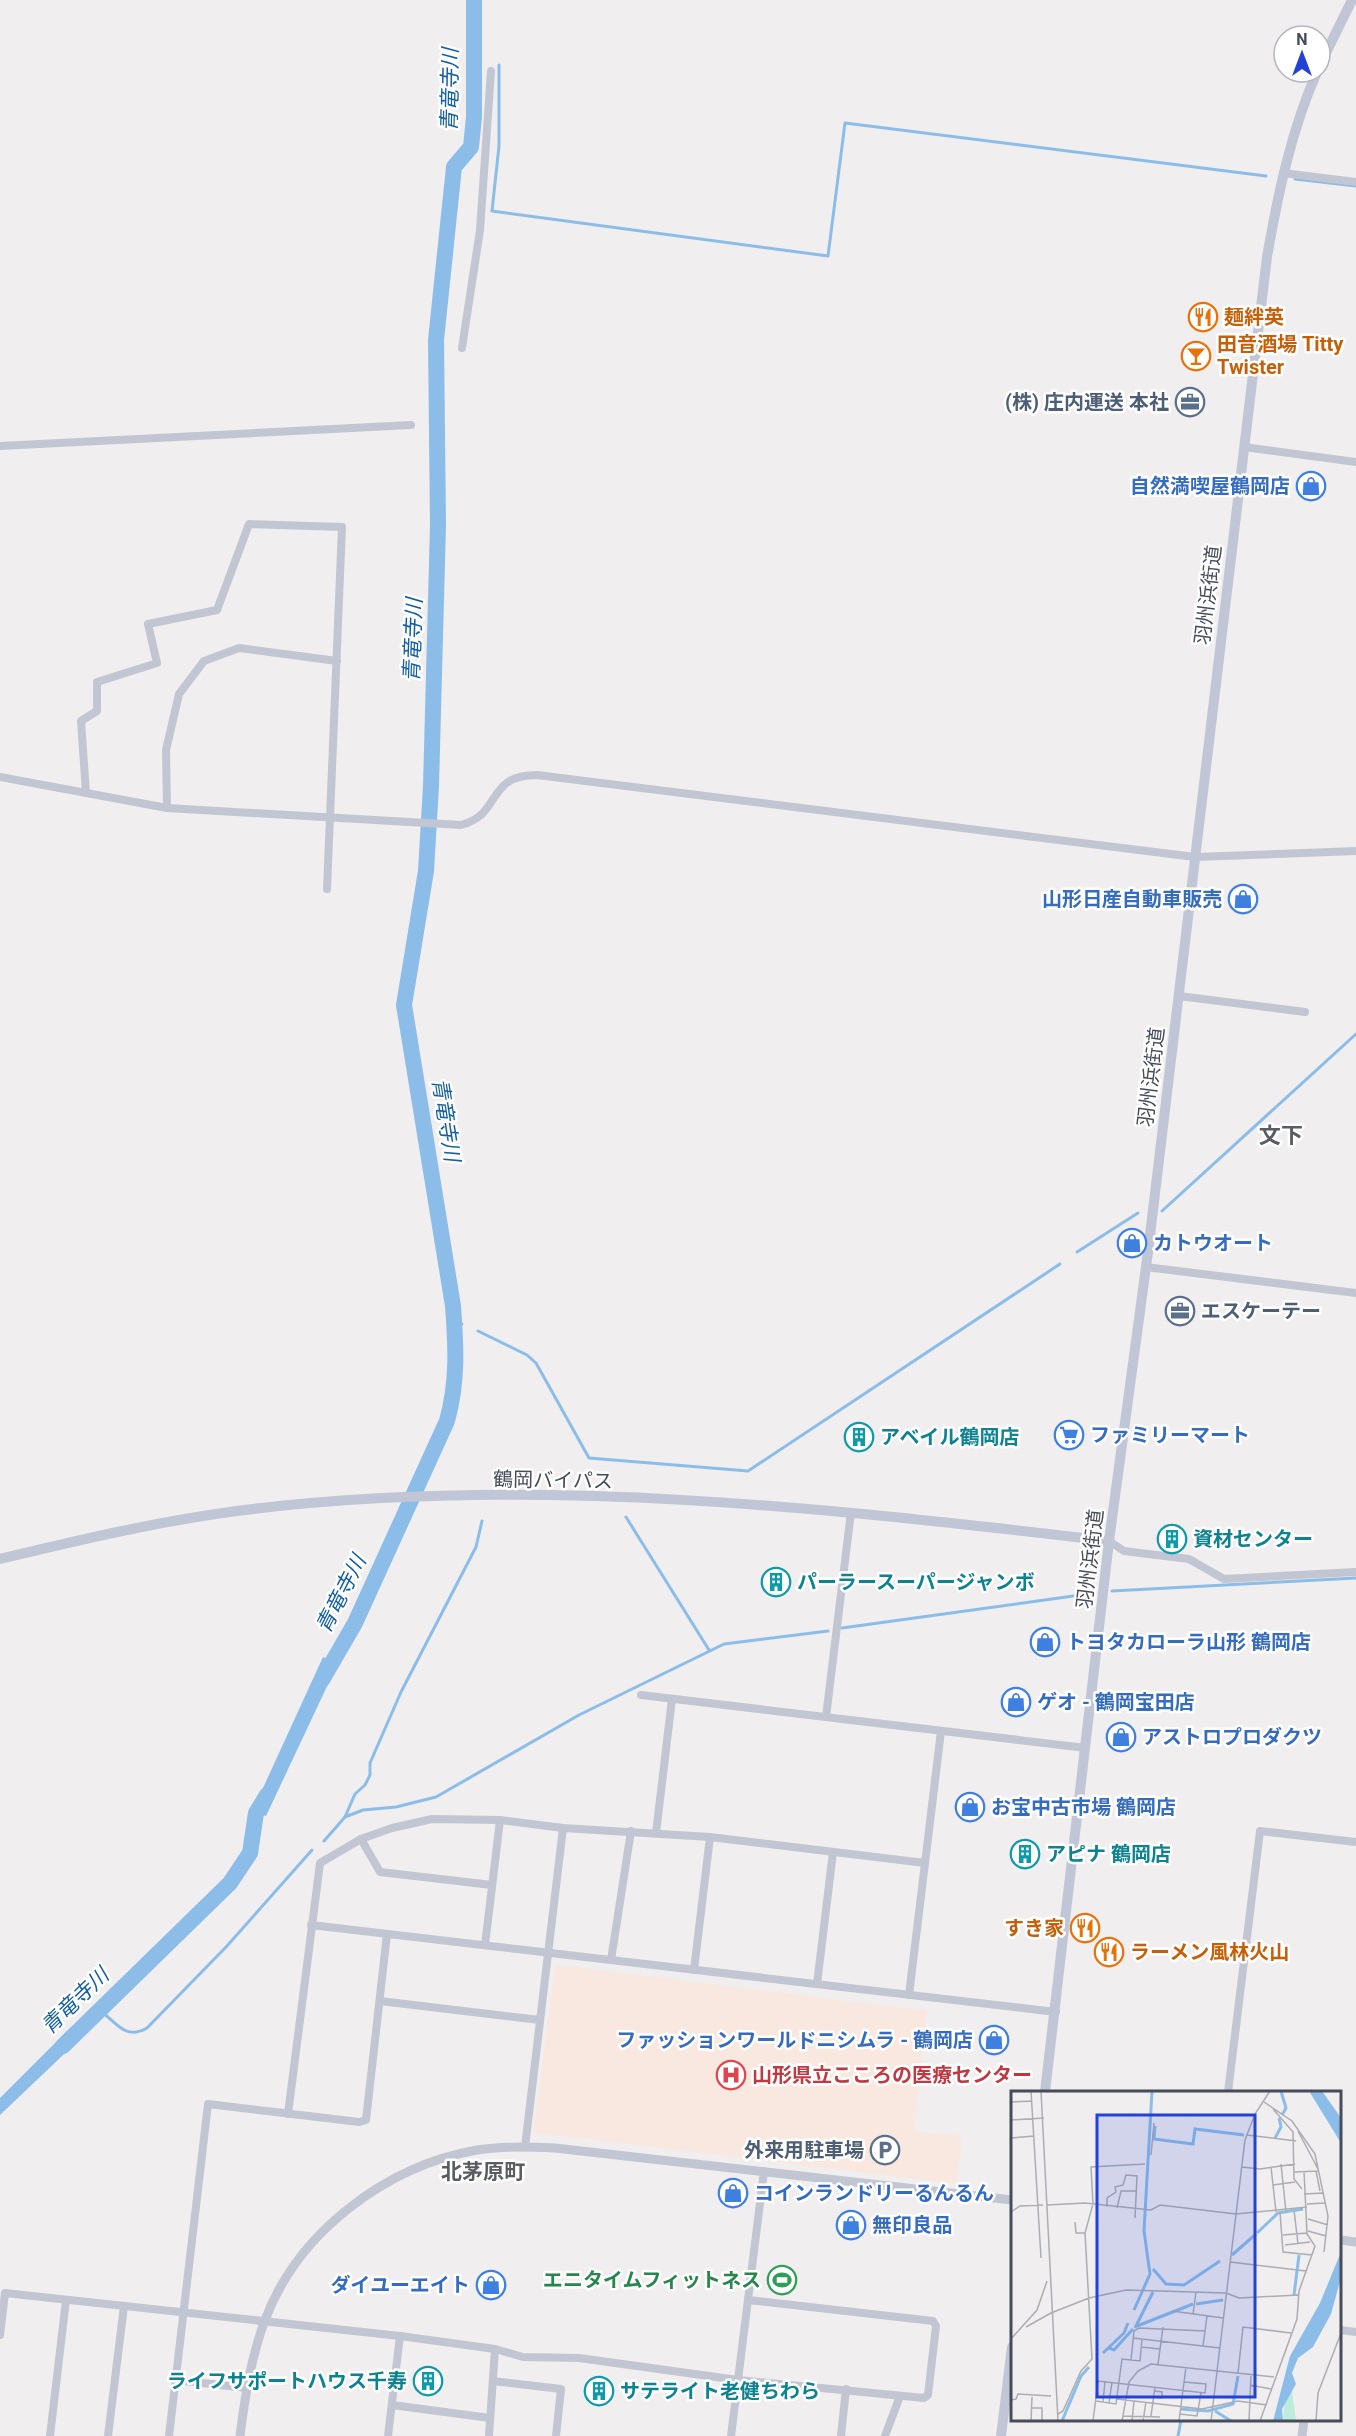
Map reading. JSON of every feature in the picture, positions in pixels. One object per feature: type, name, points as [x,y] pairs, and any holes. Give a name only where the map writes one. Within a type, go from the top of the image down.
[{"type":"main road","points":[[1332,41],[1352,0]]},
{"type":"main road","name":"羽州浜街道","points":[[1045,2091],[1109,1541],[1146,1267],[1267,257],[1283,174],[1298,122],[1312,84]]},
{"type":"main road","name":"鶴岡バイパス","points":[[0,1559],[59,1545],[240,1511],[364,1499],[437,1496],[654,1500],[851,1512],[1109,1541]]},
{"type":"main road","points":[[1001,2436],[1011,2355]]},
{"type":"street","points":[[462,348],[480,230],[491,71]]},
{"type":"street","points":[[1283,174],[1356,182]]},
{"type":"street","points":[[0,446],[411,425]]},
{"type":"street","points":[[1244,447],[1356,462]]},
{"type":"street","points":[[86,793],[81,721],[97,711],[97,682],[158,663],[148,624],[217,610],[249,524],[342,526],[327,889]]},
{"type":"street","points":[[167,808],[166,750],[179,694],[204,661],[239,648],[337,661]]},
{"type":"street","points":[[0,777],[167,808],[329,815],[460,825],[472,822],[488,808],[505,782],[521,775],[537,775],[1195,857],[1356,850]]},
{"type":"street","points":[[1179,996],[1305,1012]]},
{"type":"street","points":[[1146,1267],[1356,1293]]},
{"type":"street","points":[[826,1717],[851,1512]]},
{"type":"street","points":[[1109,1541],[1124,1551],[1189,1559],[1224,1579],[1356,1572]]},
{"type":"street","points":[[640,1695],[1086,1748]]},
{"type":"street","points":[[656,1833],[672,1699]]},
{"type":"street","points":[[909,1995],[941,1731]]},
{"type":"street","points":[[288,2114],[310,1925],[320,1863],[361,1839],[392,1828],[432,1819],[500,1820],[563,1828],[710,1837],[925,1863]]},
{"type":"street","points":[[485,1945],[500,1820]]},
{"type":"street","points":[[525,2147],[563,1828]]},
{"type":"street","points":[[1228,2091],[1260,1831],[1356,1842]]},
{"type":"street","points":[[611,1960],[631,1832]]},
{"type":"street","points":[[694,1970],[710,1837]]},
{"type":"street","points":[[361,1839],[380,1872],[492,1885]]},
{"type":"street","points":[[817,1984],[833,1852]]},
{"type":"street","points":[[310,1925],[1056,2012]]},
{"type":"street","points":[[169,2436],[208,2104],[359,2122],[366,2120],[387,1934]]},
{"type":"street","points":[[380,2001],[540,2020]]},
{"type":"street","points":[[240,2436],[246,2388],[265,2320],[293,2266],[350,2207],[397,2177],[442,2159],[480,2150],[525,2147],[583,2150],[1011,2200]]},
{"type":"street","points":[[731,2436],[764,2171]]},
{"type":"street","points":[[1341,2240],[1356,2242]]},
{"type":"street","points":[[0,2336],[5,2293],[400,2336],[495,2349],[523,2356],[614,2362],[738,2380],[924,2398],[929,2393],[936,2326],[933,2321],[748,2300]]},
{"type":"street","points":[[50,2436],[66,2300]]},
{"type":"street","points":[[108,2436],[124,2306]]},
{"type":"street","points":[[1341,2330],[1356,2332]]},
{"type":"street","points":[[388,2436],[400,2336]]},
{"type":"street","points":[[490,2436],[495,2349]]},
{"type":"street","points":[[176,2380],[246,2388]]},
{"type":"street","points":[[493,2381],[561,2389],[556,2436]]},
{"type":"street","points":[[841,2436],[846,2389]]},
{"type":"street","points":[[885,2436],[900,2396]]},
{"type":"street","points":[[392,2406],[490,2418]]},
{"type":"street","points":[[1302,2436],[1304,2421]]},
{"type":"shaded area","name":"山形県立こころの医療センター","points":[[558,1965],[927,2011],[914,2131],[962,2136],[957,2184],[537,2133],[534,2129],[555,1969]]},
{"type":"water","points":[[323,1657],[338,1663],[266,1816],[252,1812]]},
{"type":"water","points":[[71,2027],[82,2037],[0,2115],[0,2098]]},
{"type":"waterway","name":"青竜寺川","points":[[322,1680],[355,1623],[447,1421],[455,1378],[453,1306],[404,1005],[426,871],[431,786],[438,525],[436,340],[454,167],[471,147],[474,117],[474,0]]},
{"type":"waterway","points":[[499,65],[499,146],[492,211],[828,256],[845,123],[1266,176]]},
{"type":"waterway","points":[[1295,179],[1356,186]]},
{"type":"waterway","points":[[1162,1211],[1356,1034]]},
{"type":"waterway","points":[[1077,1252],[1138,1213]]},
{"type":"waterway","points":[[478,1331],[527,1355],[536,1363],[589,1458],[748,1471],[1060,1264]]},
{"type":"waterway","name":"青竜寺川","points":[[454,1320],[462,1324]]},
{"type":"waterway","points":[[626,1517],[709,1650]]},
{"type":"waterway","points":[[324,1841],[345,1817],[355,1794],[365,1785],[370,1775],[370,1763],[401,1692],[476,1547],[482,1521]]},
{"type":"waterway","points":[[1112,1591],[1356,1578]]},
{"type":"waterway","points":[[842,1628],[1095,1593]]},
{"type":"waterway","points":[[345,1817],[363,1810],[396,1807],[436,1797],[579,1715],[724,1644],[828,1631]]},
{"type":"waterway","name":"青竜寺川","points":[[63,2046],[230,1883],[250,1853],[256,1813],[267,1795]]},
{"type":"waterway","points":[[100,2010],[127,2031],[140,2031],[147,2028],[227,1946],[312,1850]]},
{"type":"waterway","points":[[1178,2436],[1181,2421]]},
{"type":"place","name":"麺絆英","points":[[1203,317]]},
{"type":"place","name":"田音酒場 Titty Twister","points":[[1196,356]]},
{"type":"place","name":"(株) 庄内運送 本社","points":[[1190,402]]},
{"type":"place","name":"自然満喫屋鶴岡店","points":[[1311,486]]},
{"type":"place","name":"山形日産自動車販売","points":[[1243,899]]},
{"type":"place","name":"カトウオート","points":[[1132,1243]]},
{"type":"place","name":"エスケーテー","points":[[1180,1311]]},
{"type":"place","name":"ファミリーマート","points":[[1069,1435]]},
{"type":"place","name":"アベイル鶴岡店","points":[[859,1437]]},
{"type":"place","name":"資材センター","points":[[1172,1539]]},
{"type":"place","name":"パーラースーパージャンボ","points":[[776,1582]]},
{"type":"place","name":"トヨタカローラ山形 鶴岡店","points":[[1045,1642]]},
{"type":"place","name":"ゲオ - 鶴岡宝田店","points":[[1016,1702]]},
{"type":"place","name":"アストロプロダクツ","points":[[1121,1737]]},
{"type":"place","name":"お宝中古市場 鶴岡店","points":[[970,1807]]},
{"type":"place","name":"アピナ 鶴岡店","points":[[1025,1854]]},
{"type":"place","name":"すき家","points":[[1085,1928]]},
{"type":"place","name":"ラーメン風林火山","points":[[1109,1952]]},
{"type":"place","name":"ファッションワールドニシムラ - 鶴岡店","points":[[994,2040]]},
{"type":"place","name":"山形県立こころの医療センター","points":[[731,2075]]},
{"type":"place","name":"外来用駐車場","points":[[885,2150]]},
{"type":"place","name":"コインランドリーるんるん","points":[[733,2193]]},
{"type":"place","name":"無印良品","points":[[851,2225]]},
{"type":"place","name":"エニタイムフィットネス","points":[[782,2280]]},
{"type":"place","name":"ダイユーエイト","points":[[491,2285]]},
{"type":"place","name":"ライフサポートハウス千寿","points":[[428,2381]]},
{"type":"place","name":"サテライト老健ちわら","points":[[599,2391]]},
{"type":"district","name":"文下","points":[[1281,1135]]},
{"type":"district","name":"北茅原町","points":[[483,2172]]}]
